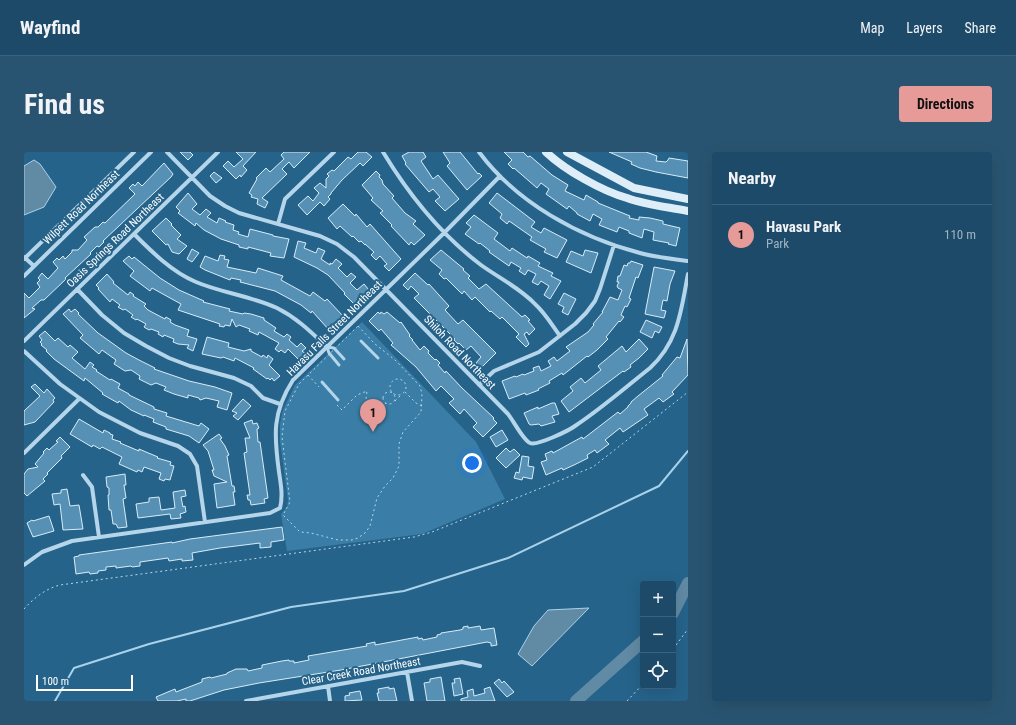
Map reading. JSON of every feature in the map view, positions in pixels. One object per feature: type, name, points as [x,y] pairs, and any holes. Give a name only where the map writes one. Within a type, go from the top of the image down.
[{"type":"street","name":"Wilpett Road Northeast","points":[[24,258],[134,152]]},
{"type":"street","name":"Wilpett Road Northeast","points":[[24,276],[151,152]]},
{"type":"street","name":"Shiloh Road Northeast","points":[[167,152],[210,196],[225,206],[239,213],[320,236],[337,244],[354,257],[508,414],[516,424],[522,437],[530,443],[538,443],[574,427],[660,359],[668,347],[679,321],[688,274]]},
{"type":"street","name":"Oasis Springs Road Northeast","points":[[24,341],[218,152]]},
{"type":"street","points":[[278,224],[286,199],[334,152]]},
{"type":"street","points":[[383,152],[416,202],[444,233],[480,265],[522,292],[536,305],[560,336]]},
{"type":"street","points":[[479,152],[500,176],[518,192],[543,211],[577,230],[614,245],[641,253],[688,261]]},
{"type":"street","points":[[546,152],[554,159],[588,181],[627,198],[688,211]]},
{"type":"street","points":[[567,152],[634,188],[688,199]]},
{"type":"street","name":"Havasu Falls Street Northeast","points":[[24,565],[42,552],[72,541],[270,513],[280,508],[283,499],[275,443],[275,430],[280,404],[293,380],[444,233],[500,176]]},
{"type":"street","points":[[134,234],[154,254],[194,282],[258,301],[276,308],[294,318],[327,347]]},
{"type":"street","points":[[479,385],[494,370],[539,352],[576,324],[595,301],[614,245]]},
{"type":"street","points":[[24,258],[34,266]]},
{"type":"street","points":[[77,290],[102,315],[124,333],[146,346],[169,358],[190,366],[234,378],[251,386],[263,398],[280,404]]},
{"type":"street","points":[[24,351],[60,384],[99,412],[159,440],[178,446],[190,454],[197,466],[206,522]]},
{"type":"street","points":[[24,453],[79,399]]},
{"type":"street","points":[[83,475],[92,487],[99,537]]},
{"type":"street","name":"Clear Creek Road Northeast","points":[[246,701],[462,662],[480,666]]},
{"type":"street","points":[[407,672],[412,701]]},
{"type":"street","points":[[328,686],[330,701]]},
{"type":"lane","points":[[362,340],[378,358]]},
{"type":"lane","points":[[327,347],[334,349],[344,359]]},
{"type":"lane","points":[[327,347],[329,354],[339,365]]},
{"type":"lane","points":[[322,382],[338,400]]},
{"type":"path","points":[[358,326],[375,344],[395,360],[420,386],[422,394],[420,414],[403,432],[400,444],[399,466],[393,478],[378,495],[371,524],[365,533],[358,538],[349,541],[333,540],[311,533],[300,532],[284,514],[290,502],[283,445],[283,422],[285,411],[296,388],[302,380],[329,354],[358,326]]},
{"type":"path","points":[[365,404],[375,407],[383,406],[386,403],[390,404],[404,392],[406,384],[401,380],[393,382],[389,392],[385,394],[383,398],[386,403]]},
{"type":"path","points":[[391,388],[396,397],[394,402]]},
{"type":"path","points":[[389,392],[396,395],[402,394]]},
{"type":"path","points":[[404,392],[416,403],[422,406]]},
{"type":"path","points":[[24,609],[41,593],[60,585],[421,536],[593,466],[688,392]]},
{"type":"path","points":[[676,645],[688,629]]},
{"type":"path","points":[[627,701],[640,687]]},
{"type":"shaded area","points":[[34,160],[40,164],[56,187],[44,207],[24,215],[24,166]]},
{"type":"shaded area","points":[[362,322],[476,442],[505,499],[422,534],[287,551],[281,514],[287,507],[288,500],[280,441],[280,424],[283,410],[295,385]]},
{"type":"shaded area","points":[[589,608],[532,666],[518,654],[534,626],[548,610]]},
{"type":"building","points":[[180,152],[190,152],[193,155],[188,160]]},
{"type":"building","points":[[236,152],[256,152],[243,166],[247,170],[241,177],[240,175],[236,179],[223,166],[228,161],[234,167],[243,159]]},
{"type":"building","points":[[284,152],[310,152],[294,168],[289,162],[282,169],[287,174],[262,198],[268,202],[265,208],[257,204],[258,199],[251,197],[252,195],[249,193],[257,179],[256,178],[266,168],[270,172],[284,159],[281,155]]},
{"type":"building","points":[[358,152],[366,152],[372,157],[363,166],[360,163],[342,180],[328,197],[330,199],[324,206],[320,202],[307,215],[298,205],[308,196],[313,201],[319,193],[314,188],[320,183],[326,188],[326,179],[329,176],[327,174],[332,170],[334,171],[348,157],[351,159]]},
{"type":"building","points":[[409,152],[423,152],[426,157],[421,161],[433,179],[438,175],[459,199],[445,211],[435,201],[440,197],[433,189],[429,192],[405,164],[406,163],[402,156]]},
{"type":"building","points":[[443,152],[460,152],[478,174],[479,173],[482,176],[467,190],[447,166],[450,163]]},
{"type":"building","points":[[504,152],[523,152],[528,157],[530,156],[552,175],[568,185],[565,191],[584,200],[586,195],[598,203],[630,216],[629,218],[639,220],[639,217],[650,218],[663,221],[663,224],[680,228],[676,246],[653,240],[654,232],[644,229],[642,238],[619,227],[617,232],[599,225],[602,219],[593,214],[590,221],[577,214],[569,206],[567,209],[546,194],[549,189],[541,183],[537,188],[514,168],[513,169],[508,164],[512,160]]},
{"type":"building","points":[[609,152],[646,152],[657,156],[656,161],[666,162],[669,158],[688,161],[688,178],[640,168],[631,164],[632,162]]},
{"type":"building","points":[[164,163],[173,174],[171,177],[103,241],[104,242],[99,247],[97,246],[90,253],[91,254],[44,300],[41,300],[32,308],[35,309],[24,318],[24,293],[29,298],[40,287],[37,283],[40,280],[38,278],[42,273],[48,279],[58,268],[53,262],[57,258],[59,260],[63,256],[65,259],[72,252],[72,250],[78,250],[87,240],[84,237],[95,227],[98,227],[103,222],[105,223],[135,194],[129,188],[133,184],[135,186],[138,182],[142,186]]},
{"type":"building","points":[[376,171],[380,175],[379,177],[383,184],[394,196],[392,198],[405,213],[416,221],[413,224],[425,235],[414,245],[411,242],[409,245],[391,226],[392,225],[380,213],[383,211],[371,200],[373,198],[362,185]]},
{"type":"building","points":[[214,172],[222,178],[216,183],[210,176]]},
{"type":"building","points":[[188,193],[197,204],[192,209],[200,215],[206,209],[211,213],[207,217],[217,223],[219,218],[234,225],[233,230],[239,232],[238,234],[248,237],[250,229],[289,239],[284,258],[270,256],[271,253],[248,247],[248,249],[239,247],[239,245],[221,239],[204,230],[196,223],[195,226],[178,213],[180,211],[176,207]]},
{"type":"building","points":[[497,193],[535,222],[531,227],[541,233],[544,228],[567,240],[557,258],[544,252],[546,249],[530,240],[532,237],[509,221],[507,224],[500,218],[502,214],[489,203]]},
{"type":"building","points":[[343,204],[355,216],[356,214],[367,227],[370,224],[401,259],[389,271],[384,266],[387,264],[380,256],[376,260],[371,255],[374,252],[365,244],[361,241],[359,242],[353,236],[352,237],[340,226],[337,229],[328,218]]},
{"type":"building","points":[[474,215],[498,233],[494,239],[510,251],[512,248],[527,258],[528,256],[540,263],[538,266],[553,273],[551,276],[561,281],[550,299],[544,295],[549,286],[541,281],[538,285],[532,282],[536,274],[528,270],[525,275],[519,271],[521,268],[511,262],[509,266],[489,252],[490,251],[480,243],[479,244],[465,234],[471,227],[466,223]]},
{"type":"building","points":[[166,218],[181,235],[177,239],[187,246],[179,254],[172,252],[168,244],[166,245],[152,231]]},
{"type":"building","points":[[298,241],[306,243],[304,248],[316,253],[318,248],[325,251],[321,259],[330,265],[330,263],[332,264],[336,259],[342,264],[338,268],[347,277],[351,273],[356,277],[350,283],[357,290],[364,284],[369,290],[354,304],[328,275],[294,257]]},
{"type":"building","points":[[192,249],[199,253],[192,262],[187,259]]},
{"type":"building","points":[[441,250],[464,269],[463,270],[470,276],[468,278],[479,289],[486,284],[522,317],[525,315],[530,320],[528,321],[535,329],[529,335],[527,332],[524,334],[529,344],[526,347],[516,337],[519,334],[502,317],[500,319],[491,311],[490,312],[475,297],[472,300],[464,291],[462,294],[446,278],[444,279],[439,274],[442,270],[430,260]]},
{"type":"building","points":[[585,250],[598,253],[591,273],[566,262],[571,251],[583,256]]},
{"type":"building","points":[[220,255],[225,256],[224,259],[229,260],[227,267],[256,273],[258,268],[283,276],[281,280],[310,296],[313,292],[325,301],[327,299],[343,316],[329,330],[312,311],[311,313],[301,305],[275,291],[240,282],[241,280],[231,278],[230,280],[200,267],[205,256],[218,261]]},
{"type":"building","points":[[129,256],[132,259],[134,257],[160,278],[179,290],[204,301],[203,302],[230,309],[229,311],[251,314],[264,318],[264,320],[276,328],[274,331],[284,337],[287,334],[291,337],[289,340],[297,347],[301,343],[306,348],[302,351],[306,354],[299,360],[288,349],[285,353],[281,350],[279,352],[275,349],[279,343],[259,332],[258,335],[249,331],[250,329],[239,325],[236,327],[232,319],[230,326],[225,325],[224,327],[219,326],[220,324],[178,310],[181,304],[152,288],[150,291],[130,276],[134,271],[123,261]]},
{"type":"building","points":[[631,261],[643,265],[638,278],[636,277],[629,298],[631,299],[627,307],[625,306],[621,315],[624,317],[606,337],[608,339],[588,357],[587,356],[563,375],[562,373],[549,381],[550,383],[538,389],[539,390],[509,399],[502,381],[534,371],[533,368],[539,366],[541,371],[551,366],[548,361],[554,357],[557,361],[570,351],[566,347],[588,332],[603,312],[610,297],[618,300],[622,290],[617,286],[619,282],[617,282],[618,276],[620,276],[624,265],[627,266]]},
{"type":"building","points":[[654,267],[675,271],[670,284],[667,301],[663,300],[661,310],[666,311],[664,318],[645,314]]},
{"type":"building","points":[[415,273],[428,285],[429,284],[449,306],[445,310],[458,324],[463,320],[496,353],[481,368],[476,363],[481,357],[471,346],[466,350],[459,343],[458,344],[454,340],[455,339],[414,298],[419,294],[411,286],[408,290],[403,285]]},
{"type":"building","points":[[107,274],[114,282],[113,283],[128,295],[130,292],[134,295],[133,296],[146,304],[144,306],[148,310],[165,319],[166,317],[175,325],[189,330],[187,336],[197,339],[193,351],[187,348],[189,345],[178,344],[173,342],[174,339],[164,335],[163,337],[158,334],[159,332],[151,329],[149,330],[144,327],[146,324],[131,317],[133,315],[125,309],[123,310],[118,307],[120,305],[112,299],[110,302],[96,285]]},
{"type":"building","points":[[564,293],[576,299],[568,315],[562,312],[564,307],[558,304]]},
{"type":"building","points":[[69,309],[71,312],[75,309],[79,313],[78,314],[98,333],[126,353],[155,368],[154,369],[232,393],[227,410],[217,407],[219,401],[206,398],[200,400],[199,398],[188,395],[188,398],[164,390],[166,387],[156,383],[151,385],[139,379],[140,376],[131,370],[125,371],[114,364],[116,360],[102,350],[99,354],[80,338],[83,335],[63,314]]},
{"type":"building","points":[[378,312],[380,314],[381,312],[384,314],[387,312],[400,323],[401,322],[410,335],[409,336],[420,350],[424,346],[429,351],[428,353],[440,363],[438,365],[445,373],[446,371],[494,418],[493,419],[497,423],[483,437],[473,427],[477,423],[464,409],[460,414],[449,403],[454,399],[441,386],[436,391],[416,367],[391,345],[393,343],[381,329],[379,331],[369,321]]},
{"type":"building","points":[[646,320],[662,327],[659,333],[655,331],[652,338],[640,332]]},
{"type":"building","points":[[45,331],[55,341],[58,338],[68,347],[70,345],[78,352],[72,358],[85,369],[90,362],[94,365],[92,367],[97,370],[96,371],[110,380],[111,379],[120,384],[118,388],[154,407],[154,409],[167,413],[166,416],[199,426],[201,423],[209,429],[199,443],[189,436],[166,429],[166,427],[153,422],[154,419],[131,410],[119,401],[118,403],[102,394],[103,393],[85,378],[84,381],[54,359],[46,351],[47,350],[41,345],[42,344],[40,342],[42,340],[39,336]]},
{"type":"building","points":[[207,337],[229,343],[228,347],[244,351],[251,349],[251,351],[267,358],[268,355],[273,359],[269,365],[280,376],[274,381],[272,378],[270,380],[253,369],[254,368],[235,358],[234,361],[223,357],[221,358],[202,354]]},
{"type":"building","points":[[639,339],[648,349],[630,365],[631,367],[624,372],[623,371],[569,412],[561,401],[573,391],[570,387],[581,378],[585,383],[601,370],[598,366],[622,346],[626,352]]},
{"type":"building","points":[[687,339],[688,375],[672,392],[674,394],[663,402],[659,398],[644,409],[648,415],[623,432],[620,428],[605,440],[609,444],[597,453],[595,450],[587,455],[588,458],[563,470],[562,468],[546,475],[541,462],[547,460],[545,454],[552,451],[553,453],[582,437],[583,439],[618,412],[620,414],[631,402],[663,376],[662,375],[677,357],[680,358]]},
{"type":"building","points":[[35,384],[44,393],[47,389],[55,398],[53,400],[54,402],[35,422],[24,425],[24,411],[40,396],[31,387]]},
{"type":"building","points":[[243,399],[251,406],[238,420],[233,416],[237,413],[232,411]]},
{"type":"building","points":[[555,403],[559,414],[552,416],[555,422],[541,426],[539,424],[529,424],[524,413]]},
{"type":"building","points":[[79,419],[103,433],[104,430],[110,433],[113,435],[112,439],[121,442],[120,443],[171,462],[170,465],[174,466],[170,480],[165,479],[164,481],[159,479],[161,473],[144,467],[142,472],[138,470],[137,472],[119,464],[122,457],[102,447],[100,449],[93,445],[92,447],[70,434]]},
{"type":"building","points":[[252,420],[253,424],[257,423],[259,428],[257,429],[258,442],[260,442],[268,498],[264,499],[265,503],[251,505],[247,495],[250,495],[244,453],[247,452],[245,438],[250,438],[244,423]]},
{"type":"building","points":[[502,430],[508,440],[496,447],[490,437]]},
{"type":"building","points":[[219,434],[222,438],[220,439],[229,455],[227,456],[232,486],[234,486],[235,492],[233,492],[235,505],[217,508],[214,484],[227,482],[214,476],[212,470],[214,470],[208,451],[203,445]]},
{"type":"building","points":[[60,437],[70,447],[61,456],[62,458],[47,473],[48,474],[43,479],[45,481],[27,496],[24,493],[24,474],[28,469],[38,467],[35,464],[44,453],[43,452],[47,448],[49,450],[58,442],[56,441]]},
{"type":"building","points":[[506,448],[510,452],[514,449],[520,455],[506,468],[496,458]]},
{"type":"building","points":[[522,456],[529,457],[528,466],[534,467],[532,479],[523,477],[522,480],[514,478],[516,472],[519,473]]},
{"type":"building","points":[[125,474],[126,485],[124,485],[126,498],[123,499],[127,527],[118,528],[116,524],[113,524],[111,510],[109,510],[109,488],[107,487],[106,477]]},
{"type":"building","points":[[67,489],[70,506],[79,505],[83,529],[63,530],[60,504],[54,505],[52,494],[61,493],[61,490]]},
{"type":"building","points":[[185,490],[186,496],[181,497],[183,507],[185,506],[186,512],[180,514],[181,518],[171,519],[170,514],[138,518],[136,504],[149,502],[149,498],[159,497],[161,510],[175,508],[173,492]]},
{"type":"building","points":[[49,516],[54,531],[33,537],[27,523],[32,520],[33,521]]},
{"type":"building","points":[[282,527],[284,540],[271,542],[271,547],[260,548],[260,543],[220,548],[192,553],[193,560],[182,561],[182,559],[169,561],[168,558],[140,562],[140,566],[116,568],[116,566],[106,567],[106,570],[98,571],[98,573],[90,574],[89,572],[76,574],[74,557],[79,555]]},
{"type":"building","points":[[468,626],[468,628],[480,626],[481,630],[494,628],[497,645],[491,646],[491,643],[487,642],[341,670],[259,683],[224,690],[190,701],[186,701],[186,699],[177,701],[158,701],[156,697],[175,689],[176,692],[202,682],[202,679],[227,674],[236,669],[247,669],[248,671],[262,668],[262,665],[289,660],[294,661],[294,663],[309,660],[308,656],[367,646],[366,644],[375,642],[375,645],[418,637],[418,639],[422,638],[423,640],[437,637],[437,635],[441,633],[460,630],[463,629],[463,627]]},
{"type":"building","points":[[441,677],[445,701],[427,701],[424,683],[430,682],[430,679]]},
{"type":"building","points":[[460,678],[463,694],[454,696],[452,683],[455,683],[454,679]]},
{"type":"building","points":[[499,679],[502,683],[504,681],[514,692],[507,697],[494,683]]},
{"type":"building","points":[[389,687],[389,689],[394,688],[397,701],[379,701],[377,693],[379,693],[378,689]]},
{"type":"building","points":[[490,687],[495,701],[461,701],[461,699],[468,697],[467,691],[473,689],[474,696],[485,693],[484,689]]},
{"type":"building","points":[[360,691],[362,700],[345,701],[345,696],[350,695],[349,693]]},
{"type":"waterway","points":[[55,701],[74,668],[149,644],[291,607],[404,591],[508,558],[659,486],[688,451]]},
{"type":"waterway","points":[[676,607],[688,583]]},
{"type":"waterway","points":[[576,701],[640,644]]},
{"type":"place","name":"Havasu Park","points":[[373,432]]}]
